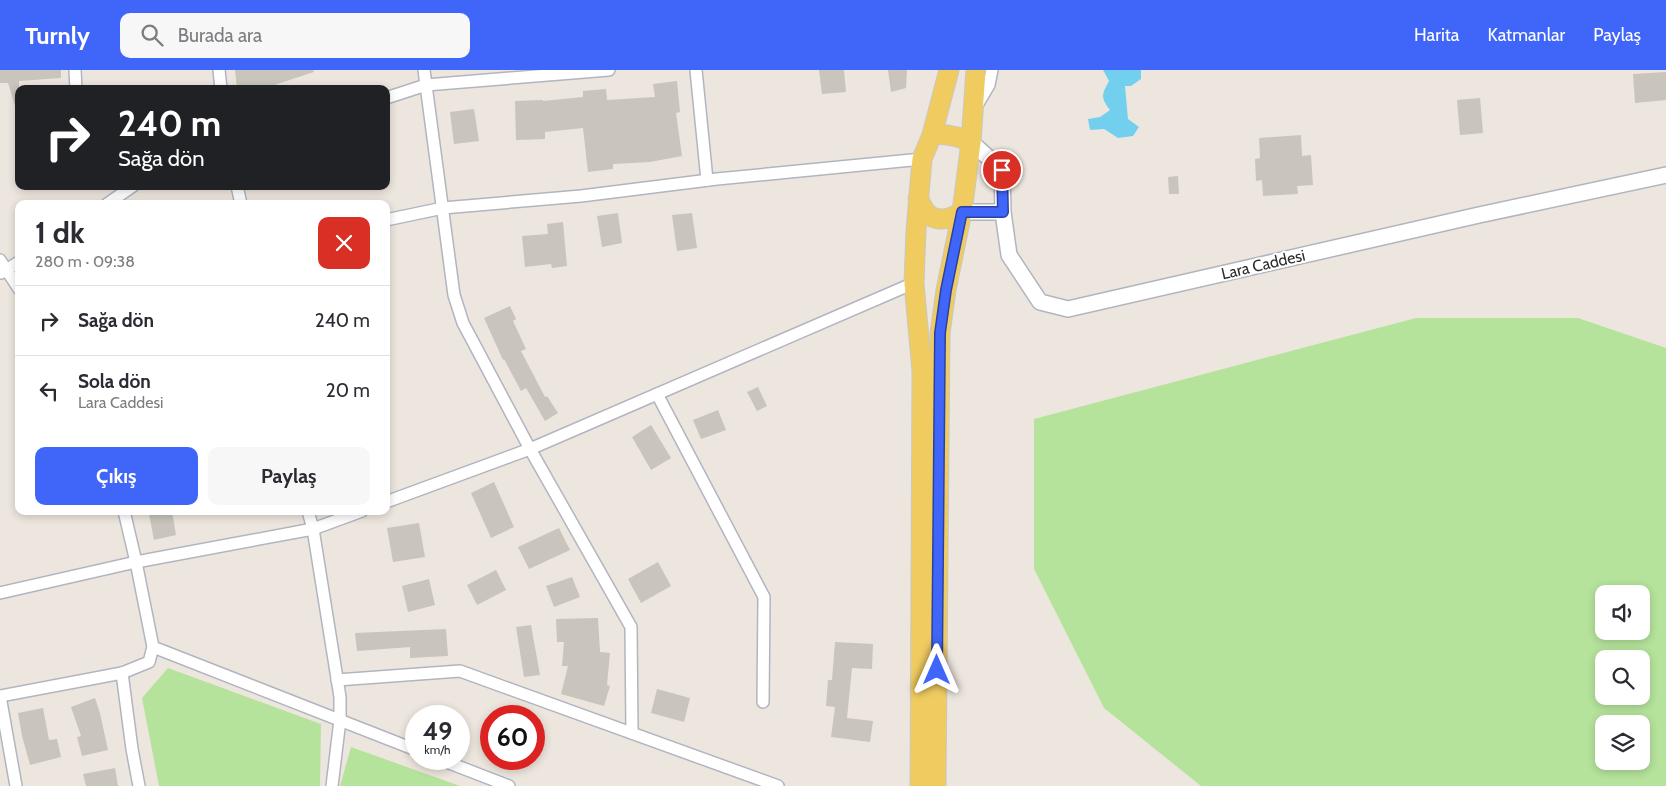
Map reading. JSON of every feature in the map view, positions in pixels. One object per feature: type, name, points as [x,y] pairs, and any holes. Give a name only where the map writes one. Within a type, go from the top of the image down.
[{"type":"main road","points":[[920,786],[922,371],[914,283],[922,159],[932,135],[949,70]]},
{"type":"main road","points":[[936,786],[940,333],[946,290],[962,212],[971,142],[976,70]]},
{"type":"main road","points":[[932,135],[953,136],[971,142]]},
{"type":"main road","points":[[918,199],[928,214],[937,219],[950,219],[962,212]]},
{"type":"street","points":[[75,70],[76,85]]},
{"type":"street","points":[[219,70],[221,85]]},
{"type":"street","points":[[424,70],[454,295],[463,323],[530,449],[631,628],[632,733]]},
{"type":"street","points":[[390,97],[426,85],[559,72],[609,70]]},
{"type":"street","points":[[696,70],[707,180]]},
{"type":"street","points":[[973,112],[989,85],[992,70]]},
{"type":"street","name":"Lara Caddesi","points":[[971,142],[1002,170],[1003,212],[1009,255],[1040,302],[1068,309],[1479,215],[1666,175]]},
{"type":"street","points":[[390,219],[443,208],[581,196],[707,180],[922,159]]},
{"type":"street","points":[[113,200],[128,190]]},
{"type":"street","points":[[962,212],[1003,212]]},
{"type":"street","points":[[15,263],[2,268],[15,284]]},
{"type":"street","points":[[390,501],[530,449],[914,283]]},
{"type":"street","points":[[657,394],[764,597],[763,702]]},
{"type":"street","points":[[16,786],[0,696],[122,673],[150,662],[153,647],[125,515]]},
{"type":"street","points":[[309,515],[340,697],[340,720],[332,786]]},
{"type":"street","points":[[0,593],[136,562],[313,529],[351,515]]},
{"type":"street","points":[[153,647],[405,746]]},
{"type":"street","points":[[337,680],[460,672],[778,786]]},
{"type":"street","points":[[122,673],[132,749],[140,786]]},
{"type":"street","points":[[911,786],[920,749]]},
{"type":"street","points":[[468,770],[509,786]]},
{"type":"green space","points":[[1416,318],[1578,318],[1666,348],[1666,786],[1201,786],[1104,708],[1034,569],[1034,419]]},
{"type":"green space","points":[[168,668],[321,724],[320,786],[159,786],[142,698]]},
{"type":"green space","points":[[351,747],[405,766],[405,770],[415,770],[460,786],[340,786]]},
{"type":"water","points":[[1103,70],[1141,70],[1141,79],[1131,86],[1125,86],[1128,119],[1139,127],[1133,136],[1118,138],[1104,129],[1090,130],[1088,119],[1100,117],[1110,110],[1103,99],[1109,81]]},
{"type":"building","points":[[0,70],[61,70],[61,78],[19,81],[19,85],[15,85],[15,106],[8,83],[0,83]]},
{"type":"building","points":[[235,70],[313,70],[314,72],[274,85],[237,85]]},
{"type":"building","points":[[819,70],[844,70],[846,92],[822,94]]},
{"type":"building","points":[[888,70],[907,70],[906,88],[891,92]]},
{"type":"building","points":[[1666,72],[1666,100],[1635,103],[1633,74]]},
{"type":"building","points":[[677,81],[680,112],[676,113],[682,156],[650,162],[613,164],[613,169],[588,172],[583,128],[545,132],[545,139],[516,140],[515,101],[543,101],[583,97],[583,91],[606,89],[607,100],[655,97],[653,84]]},
{"type":"building","points":[[1480,98],[1483,133],[1460,135],[1457,100]]},
{"type":"building","points":[[474,109],[479,141],[454,144],[450,112]]},
{"type":"building","points":[[1301,135],[1302,156],[1311,155],[1313,185],[1297,186],[1298,194],[1263,196],[1262,180],[1256,181],[1255,159],[1260,158],[1259,138]]},
{"type":"building","points":[[1178,176],[1179,194],[1169,194],[1168,177]]},
{"type":"building","points":[[618,213],[622,243],[602,247],[597,216]]},
{"type":"building","points":[[692,213],[697,248],[677,251],[672,215]]},
{"type":"building","points":[[563,222],[567,266],[552,268],[551,264],[525,267],[522,236],[548,234],[547,224]]},
{"type":"building","points":[[510,306],[516,319],[513,321],[526,349],[521,351],[545,397],[547,396],[558,413],[545,421],[526,388],[521,391],[503,360],[484,318]]},
{"type":"building","points":[[758,387],[767,406],[757,411],[747,392]]},
{"type":"building","points":[[718,410],[726,430],[701,439],[693,420]]},
{"type":"building","points":[[651,425],[671,458],[651,470],[632,437]]},
{"type":"building","points":[[494,482],[514,527],[491,538],[471,493]]},
{"type":"building","points":[[149,515],[173,515],[176,535],[154,540]]},
{"type":"building","points":[[419,523],[425,557],[393,562],[387,528]]},
{"type":"building","points":[[559,528],[570,550],[529,569],[518,547]]},
{"type":"building","points":[[658,562],[671,586],[641,603],[628,579]]},
{"type":"building","points":[[496,570],[506,590],[477,605],[467,585]]},
{"type":"building","points":[[572,577],[580,597],[554,607],[546,586]]},
{"type":"building","points":[[429,579],[435,605],[408,612],[402,586]]},
{"type":"building","points":[[598,618],[600,652],[610,653],[607,685],[610,686],[604,706],[561,694],[568,666],[562,666],[564,642],[557,642],[556,619]]},
{"type":"building","points":[[531,625],[540,675],[524,677],[516,627]]},
{"type":"building","points":[[446,629],[448,656],[410,658],[410,647],[357,651],[355,633]]},
{"type":"building","points":[[835,642],[873,644],[872,669],[852,668],[847,718],[873,721],[870,742],[831,737],[835,707],[826,706],[828,680],[832,680]]},
{"type":"building","points":[[657,689],[690,698],[684,722],[651,713]]},
{"type":"building","points":[[95,698],[108,750],[82,756],[77,737],[81,736],[71,707]]},
{"type":"building","points":[[43,708],[49,740],[57,739],[61,757],[30,765],[18,713]]},
{"type":"building","points":[[115,768],[118,786],[86,786],[83,774]]},
{"type":"route","points":[[937,670],[940,333],[946,290],[958,239],[962,212],[1003,212],[1002,170]]}]
